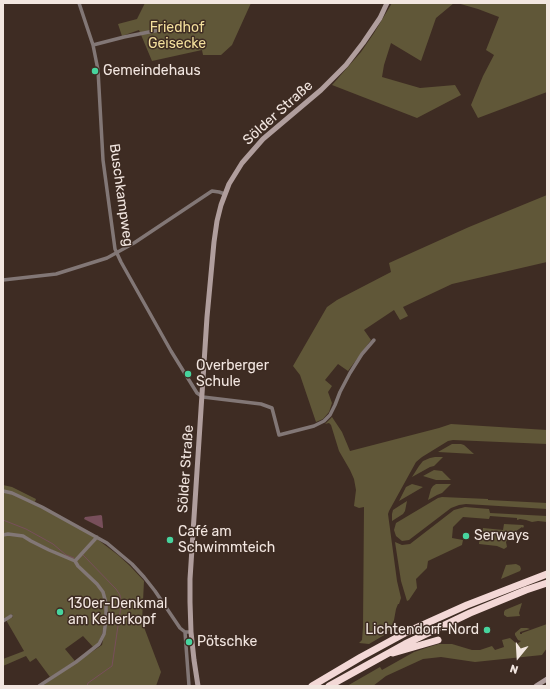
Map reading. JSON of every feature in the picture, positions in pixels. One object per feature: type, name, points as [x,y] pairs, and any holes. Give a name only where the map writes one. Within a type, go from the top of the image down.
[{"type":"highway","points":[[312,686],[407,632],[498,592],[547,574]]},
{"type":"highway","points":[[329,686],[405,644],[458,619],[547,583]]},
{"type":"highway","points":[[361,657],[375,644],[391,634]]},
{"type":"highway","points":[[383,656],[438,640]]},
{"type":"main road","name":"Sölder Straße","points":[[198,686],[188,632],[190,579],[208,317],[217,221],[229,184],[242,163],[259,143],[321,90],[346,65],[380,18],[387,3]]},
{"type":"main road","points":[[536,686],[547,679]]},
{"type":"street","name":"Buschkampweg","points":[[79,3],[93,45],[98,70],[103,160],[116,253],[171,351],[195,390],[202,397]]},
{"type":"street","points":[[93,45],[159,30]]},
{"type":"street","points":[[3,280],[56,274],[107,258],[134,243],[212,191],[225,194]]},
{"type":"street","points":[[202,397],[261,404],[272,408],[279,435],[314,426],[324,421],[330,415],[350,373],[362,354],[374,340]]},
{"type":"street","points":[[3,491],[42,507],[107,543],[120,553],[144,577],[180,628],[188,632],[189,686]]},
{"type":"street","points":[[3,535],[8,534],[23,536],[49,550],[75,561],[103,592],[106,603],[104,634],[99,644],[76,662],[39,686]]},
{"type":"street","points":[[75,561],[97,537]]},
{"type":"street","points":[[3,620],[11,616]]},
{"type":"green space","name":"Friedhof Geisecke","points":[[145,3],[251,3],[232,45],[221,55],[203,55],[202,50],[152,61],[139,30],[122,36],[118,24],[137,19]]},
{"type":"green space","points":[[392,3],[454,3],[436,18],[421,61],[391,43],[382,77],[420,88],[455,85],[461,95],[417,118],[332,85],[361,52]]},
{"type":"green space","points":[[457,3],[547,3],[547,92],[478,118],[471,105],[483,76],[494,55],[486,50],[499,17]]},
{"type":"green space","points":[[547,195],[547,262],[452,284],[403,307],[408,316],[400,320],[394,310],[364,330],[371,340],[348,371],[338,364],[325,380],[332,386],[328,392],[332,403],[329,412],[323,419],[316,422],[300,375],[293,366],[327,307],[337,300],[391,272],[389,263],[469,227]]},
{"type":"green space","points":[[332,417],[342,432],[350,451],[451,424],[547,430],[547,444],[453,440],[448,441],[416,462],[388,514],[397,581],[401,598],[396,609],[391,628],[386,634],[369,644],[359,643],[362,640],[363,627],[364,507],[359,508],[354,506],[356,490],[354,479],[339,451],[331,425],[329,423],[325,424]]},
{"type":"green space","points":[[452,444],[464,445],[474,454],[438,452]]},
{"type":"green space","points":[[435,457],[443,457],[434,466],[412,477],[423,461]]},
{"type":"green space","points":[[434,470],[442,471],[451,480],[436,480],[423,476]]},
{"type":"green space","points":[[412,484],[423,487],[399,501],[406,487]]},
{"type":"green space","points":[[436,484],[451,484],[442,493],[428,500],[431,489]]},
{"type":"green space","points":[[3,485],[12,487],[36,499],[35,502],[3,490]]},
{"type":"green space","points":[[3,491],[42,507],[96,537],[75,560],[49,550],[23,535],[3,535]]},
{"type":"green space","points":[[442,497],[547,503],[547,509],[466,504],[459,505],[451,508],[409,540],[402,541],[396,536],[394,530],[396,523]]},
{"type":"green space","points":[[407,501],[403,514],[392,521],[393,510]]},
{"type":"green space","points":[[465,507],[489,509],[490,513],[547,516],[547,522],[532,522],[520,519],[517,520],[517,518],[490,516],[489,519],[463,517],[453,527],[452,538],[463,540],[462,545],[428,561],[427,568],[416,579],[417,588],[407,601],[401,581],[395,542],[402,545],[410,544],[454,510]]},
{"type":"green space","points":[[504,524],[524,526],[509,536],[506,542],[507,547],[504,549],[497,546],[479,544],[480,534],[482,534],[483,528],[503,530]]},
{"type":"green space","points":[[8,534],[23,536],[75,561],[103,592],[106,603],[105,619],[102,634],[98,643],[94,648],[83,636],[65,649],[75,661],[50,677],[36,658],[30,662],[26,656],[3,666],[3,659],[24,651],[6,620],[13,617],[12,614],[3,619],[3,536]]},
{"type":"green space","points":[[97,539],[118,555],[144,581],[142,622],[161,672],[156,686],[42,686],[102,645],[106,619],[104,592],[76,561]]},
{"type":"green space","points":[[516,564],[520,566],[520,571],[501,579],[506,565]]},
{"type":"green space","points":[[522,603],[519,613],[520,616],[507,617],[504,615],[505,610]]},
{"type":"green space","points":[[547,624],[547,648],[542,655],[475,662],[441,657],[423,659],[386,676],[373,686],[347,686],[380,667],[382,670],[414,652],[432,646],[439,644],[452,644],[472,650],[480,650],[492,646],[495,650],[504,647],[502,640],[510,638],[517,644],[521,641],[518,640],[515,633],[521,628],[530,629],[520,632],[520,634]]},
{"type":"shaded area","points":[[101,515],[103,528],[84,519],[85,517]]},
{"type":"waterway","points":[[3,520],[26,529],[53,544],[66,555],[74,558]]},
{"type":"waterway","points":[[83,555],[116,589],[120,595],[121,606],[112,666],[88,683],[87,686]]},
{"type":"place","name":"Gemeindehaus","points":[[95,71]]},
{"type":"place","name":"Overberger Schule","points":[[188,374]]},
{"type":"place","name":"Serways","points":[[466,536]]},
{"type":"place","name":"Café am Schwimmteich","points":[[170,540]]},
{"type":"place","name":"130er-Denkmal am Kellerkopf","points":[[60,612]]},
{"type":"place","name":"Lichtendorf-Nord","points":[[487,630]]},
{"type":"place","name":"Pötschke","points":[[189,642]]}]
